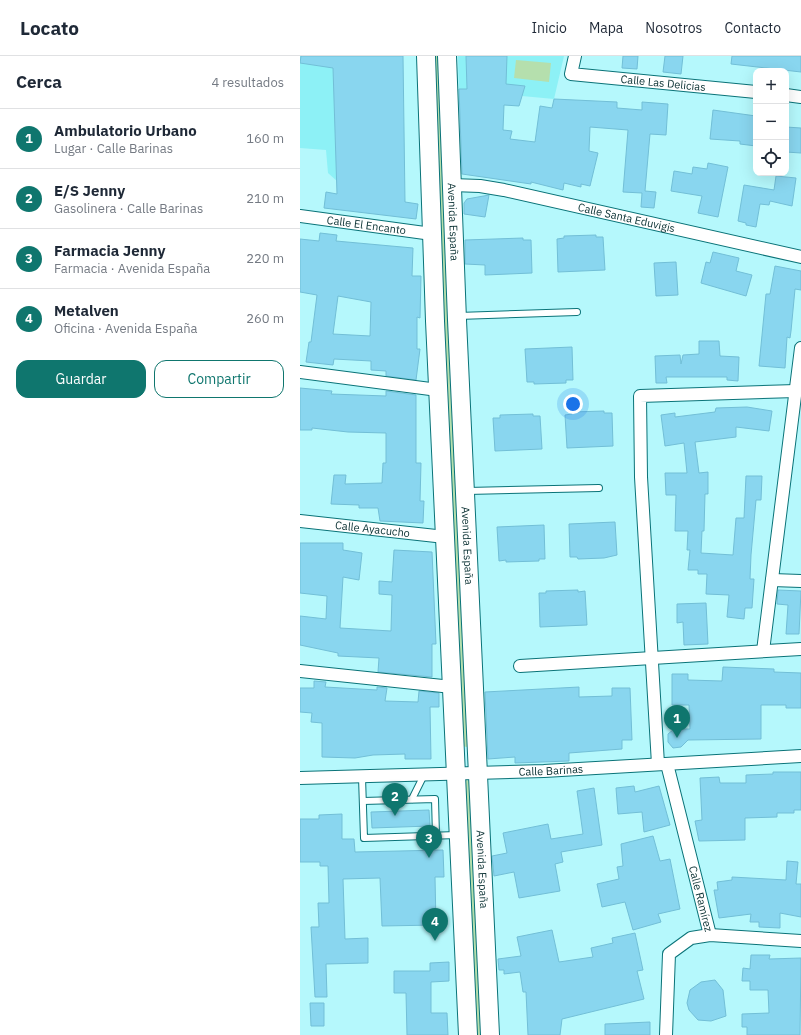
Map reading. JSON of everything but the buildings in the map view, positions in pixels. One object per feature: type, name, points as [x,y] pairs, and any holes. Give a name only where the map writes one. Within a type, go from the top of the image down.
[{"type":"main road","name":"Avenida España","points":[[426,56],[438,390],[468,1035]]},
{"type":"main road","name":"Avenida España","points":[[447,56],[464,491],[490,1035]]},
{"type":"street","name":"Calle Las Delicias","points":[[575,56],[571,74],[753,92]]},
{"type":"street","points":[[789,95],[801,97]]},
{"type":"street","name":"Calle Santa Eduvigis","points":[[452,185],[480,186],[504,190],[801,257]]},
{"type":"street","name":"Calle El Encanto","points":[[300,216],[432,234]]},
{"type":"street","points":[[763,651],[798,405],[796,392],[801,348]]},
{"type":"street","points":[[300,372],[438,390]]},
{"type":"street","name":"Calle Ramírez","points":[[666,1035],[669,954],[691,938],[710,935],[663,764],[651,657],[641,477],[640,396],[796,392]]},
{"type":"street","name":"Calle Ayacucho","points":[[300,521],[445,537]]},
{"type":"street","points":[[772,580],[801,581]]},
{"type":"street","points":[[520,666],[801,649]]},
{"type":"street","points":[[300,671],[452,687]]},
{"type":"street","name":"Calle Barinas","points":[[300,778],[478,774],[801,756]]},
{"type":"street","points":[[710,935],[801,941]]},
{"type":"lane","points":[[457,316],[576,312]]},
{"type":"lane","points":[[464,491],[600,488]]},
{"type":"lane","points":[[412,799],[424,775]]},
{"type":"lane","points":[[362,777],[364,838],[459,835]]},
{"type":"lane","points":[[363,801],[435,799],[436,836]]},
{"type":"shaded area","points":[[300,56],[333,56],[337,181],[328,173],[326,150],[300,148]]},
{"type":"shaded area","points":[[458,56],[564,56],[554,99],[522,96],[519,106],[459,101]]},
{"type":"green space","points":[[432,56],[440,56],[469,745],[467,747],[462,746]]},
{"type":"green space","points":[[516,60],[551,63],[549,82],[514,78]]},
{"type":"green space","points":[[466,780],[471,781],[483,1035],[475,1035],[464,782]]},
{"type":"place","name":"Ambulatorio Urbano","points":[[677,738]]},
{"type":"place","name":"E/S Jenny","points":[[395,816]]},
{"type":"place","name":"Farmacia Jenny","points":[[429,858]]},
{"type":"place","name":"Metalven","points":[[435,941]]}]
